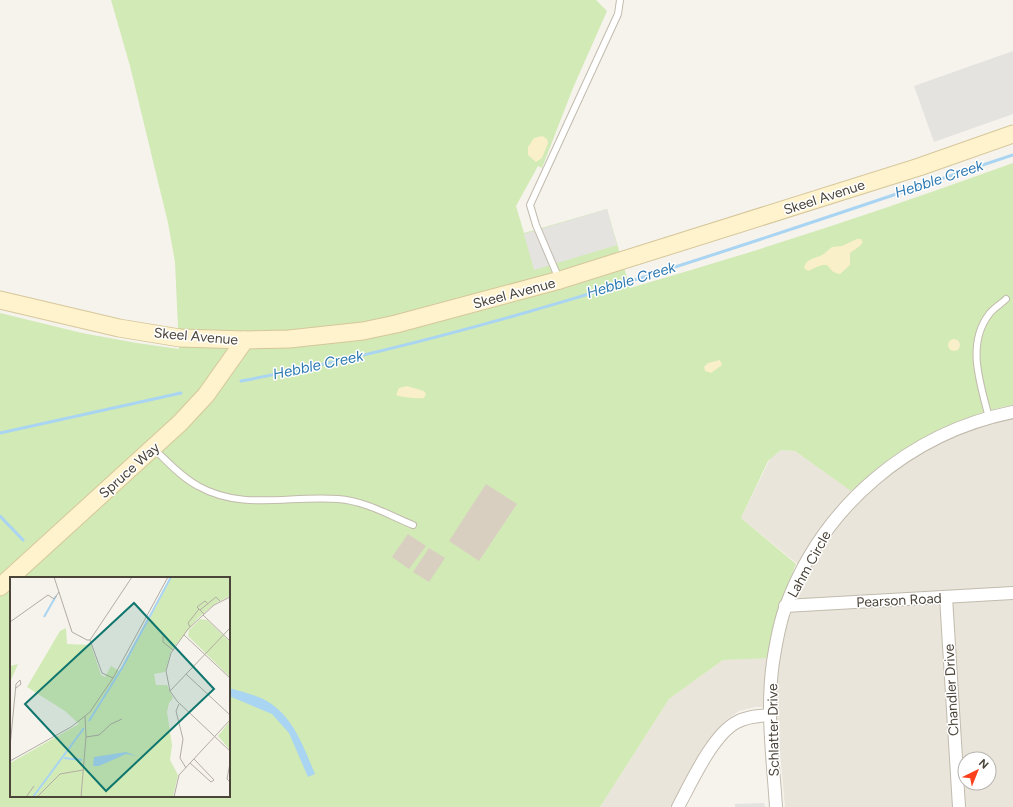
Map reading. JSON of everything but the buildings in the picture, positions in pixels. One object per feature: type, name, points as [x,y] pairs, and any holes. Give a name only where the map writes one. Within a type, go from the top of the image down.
[{"type":"street","name":"Skeel Avenue","points":[[0,300],[119,328],[180,338],[289,340],[363,331],[560,280],[919,167],[1013,134]]},
{"type":"street","name":"Spruce Way","points":[[11,577],[154,449],[206,396],[245,340]]},
{"type":"street","name":"Lahm Circle","points":[[785,606],[804,566],[824,534],[842,511],[873,480],[897,461],[928,442],[964,426],[1013,412]]},
{"type":"street","name":"Spruce Way","points":[[0,587],[10,578]]},
{"type":"street","name":"Pearson Road","points":[[785,606],[1013,593]]},
{"type":"street","name":"Chandler Drive","points":[[946,597],[959,807]]},
{"type":"street","name":"Schlatter Drive","points":[[776,807],[770,715],[773,664],[785,606]]},
{"type":"street","points":[[678,807],[717,740],[724,731],[737,722],[750,717],[770,715]]},
{"type":"lane","points":[[560,280],[536,225],[530,205],[618,14],[620,0]]},
{"type":"lane","points":[[989,418],[976,365],[980,331],[990,313],[1006,299]]},
{"type":"lane","points":[[154,449],[183,476],[198,487],[227,499],[256,502],[339,499],[371,507],[413,525]]},
{"type":"shaded area","points":[[1013,51],[1013,114],[934,142],[914,86]]},
{"type":"shaded area","points":[[607,209],[617,245],[534,270],[524,234]]},
{"type":"shaded area","points":[[1013,417],[1013,807],[785,807],[776,707],[755,707],[739,711],[726,720],[709,739],[670,807],[600,807],[669,699],[723,660],[779,657],[786,627],[806,571],[741,518],[769,461],[773,456],[781,450],[795,451],[857,495],[924,449],[976,426]]},
{"type":"shaded area","points":[[764,803],[765,807],[735,807],[735,804]]},
{"type":"green space","points":[[111,0],[596,0],[607,11],[573,88],[542,168],[538,166],[516,206],[524,233],[607,209],[630,288],[823,229],[1013,163],[1013,405],[967,418],[926,436],[887,461],[851,491],[795,451],[781,450],[768,461],[741,518],[796,564],[780,605],[767,658],[723,660],[669,699],[600,807],[0,807],[0,313],[82,333],[179,349],[175,262],[168,223],[130,66]]},
{"type":"sand","points":[[542,136],[547,139],[548,143],[542,158],[536,162],[528,155],[528,147],[534,138]]},
{"type":"sand","points":[[857,239],[861,239],[863,242],[850,253],[850,265],[840,274],[835,273],[826,265],[808,271],[804,268],[807,262],[822,255],[832,247],[842,246]]},
{"type":"sand","points":[[954,339],[958,341],[960,345],[958,349],[954,351],[950,349],[948,345],[950,341]]},
{"type":"sand","points":[[720,360],[722,365],[711,373],[705,371],[704,367],[708,363]]},
{"type":"sand","points":[[407,386],[424,391],[426,394],[424,398],[410,398],[396,395],[399,388]]},
{"type":"water","points":[[230,688],[261,698],[272,704],[281,712],[289,721],[301,741],[315,774],[308,777],[289,733],[272,714],[230,696]]},
{"type":"waterway","name":"Hebble Creek","points":[[241,381],[340,361],[437,337],[534,310],[727,251],[1013,155]]},
{"type":"waterway","name":"Hebble Creek","points":[[0,433],[181,393]]},
{"type":"waterway","points":[[0,516],[23,540]]}]
